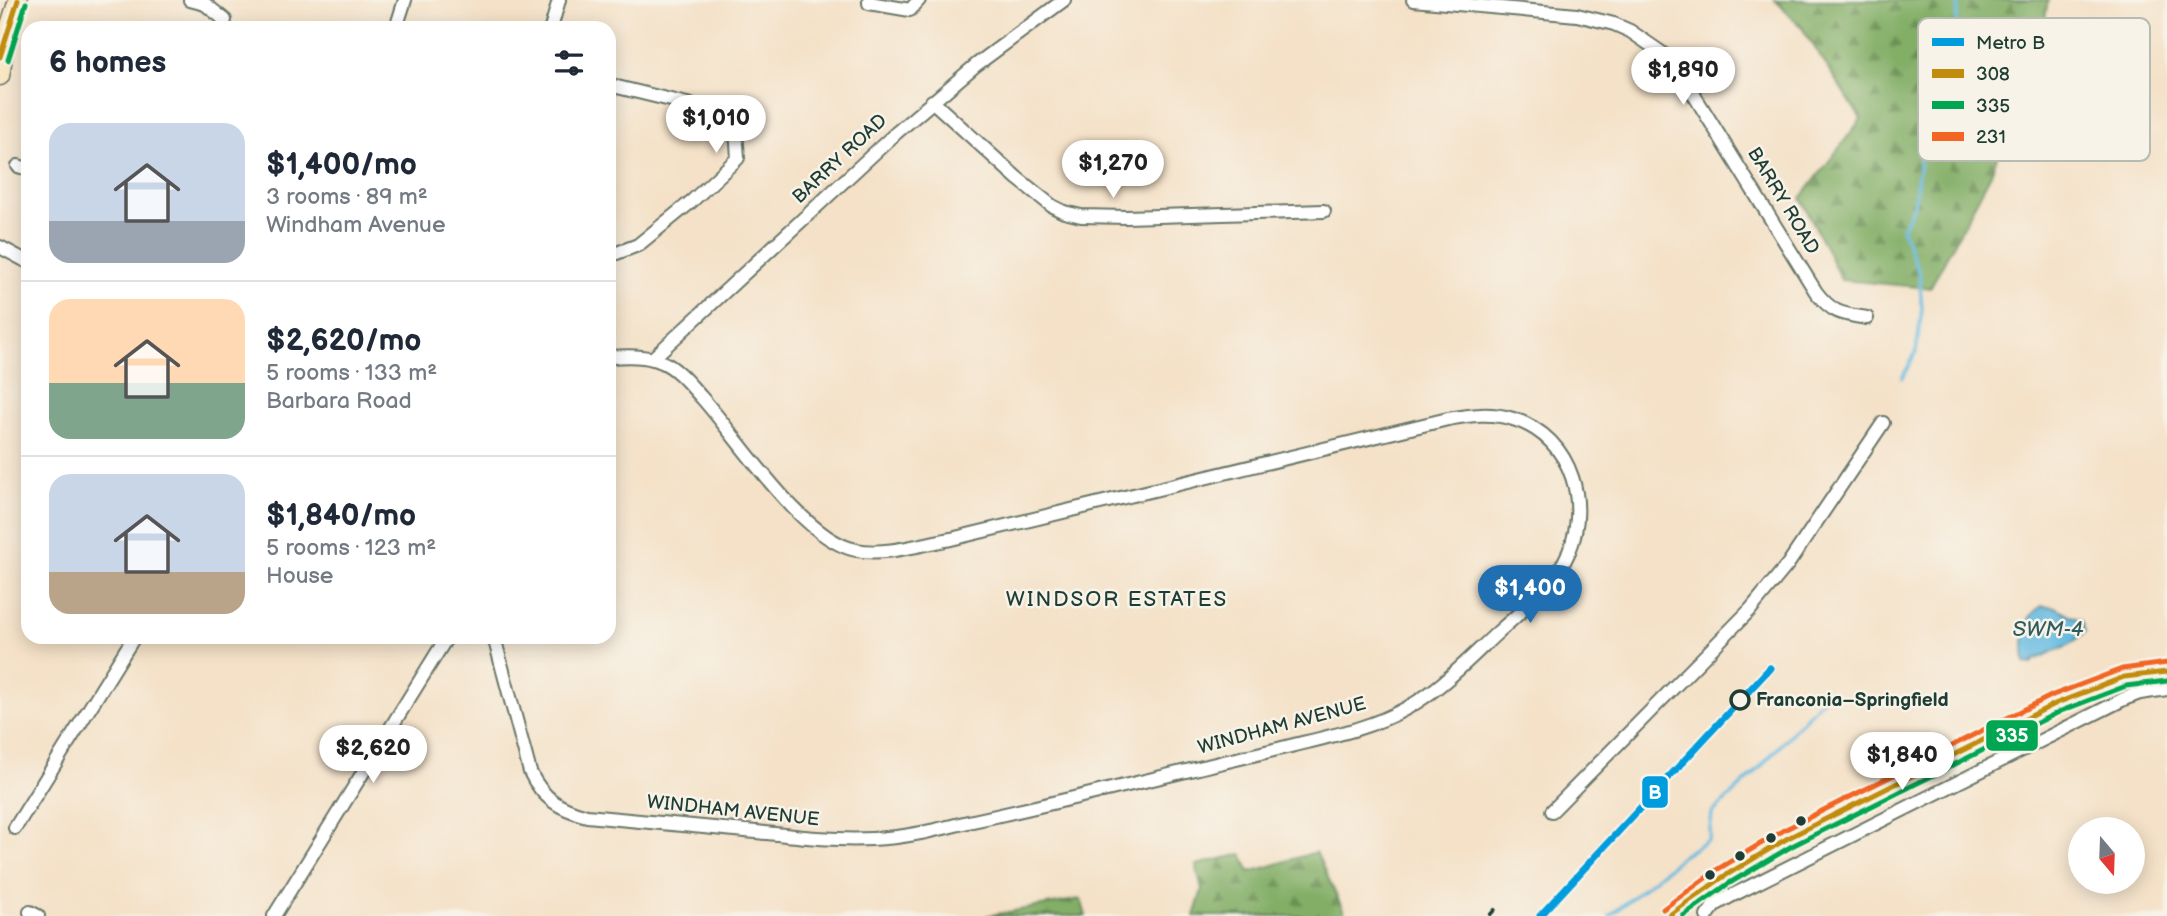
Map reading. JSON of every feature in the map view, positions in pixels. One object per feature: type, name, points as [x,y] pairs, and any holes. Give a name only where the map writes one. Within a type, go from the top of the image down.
[{"type":"main road","points":[[0,76],[2,51],[18,0]]},
{"type":"street","points":[[190,0],[205,4],[225,21]]},
{"type":"street","points":[[398,21],[405,0]]},
{"type":"street","points":[[553,21],[559,0]]},
{"type":"street","points":[[854,0],[911,10],[919,0]]},
{"type":"street","name":"BARRY ROAD","points":[[652,359],[932,101],[1064,0]]},
{"type":"street","name":"BARRY ROAD","points":[[1413,0],[1577,15],[1614,24],[1647,42],[1672,64],[1686,82],[1827,307],[1844,314],[1867,318]]},
{"type":"street","points":[[616,87],[716,111],[726,116],[736,128],[738,158],[639,245],[616,253]]},
{"type":"street","points":[[932,101],[1017,178],[1064,212],[1081,216],[1126,217],[1324,211]]},
{"type":"street","points":[[0,247],[21,258]]},
{"type":"street","points":[[616,357],[652,359]]},
{"type":"street","name":"WINDHAM AVENUE","points":[[496,644],[530,772],[539,790],[552,803],[587,816],[828,840],[874,839],[922,833],[1170,776],[1349,731],[1396,713],[1441,684],[1540,593],[1564,562],[1577,528],[1574,482],[1554,445],[1539,431],[1521,422],[1500,416],[1479,415],[1448,419],[1281,458],[951,539],[888,551],[854,550],[833,543],[809,524],[696,392],[665,363],[652,359]]},
{"type":"street","points":[[1552,811],[1750,610],[1788,564],[1883,424]]},
{"type":"street","points":[[15,828],[130,644]]},
{"type":"street","points":[[274,916],[443,644]]},
{"type":"street","points":[[1707,916],[1715,905],[1729,897],[2124,699],[2140,693],[2167,689]]},
{"type":"green space","points":[[1775,0],[2048,0],[2045,18],[1918,18],[1918,161],[1996,161],[1930,288],[1841,280],[1801,198],[1861,119],[1802,28]]},
{"type":"green space","points":[[1316,852],[1346,916],[1194,916],[1202,890],[1196,865],[1242,854],[1250,872]]},
{"type":"green space","points":[[1081,899],[1086,916],[986,916]]},
{"type":"water","name":"SWM-4","points":[[2042,606],[2055,607],[2081,621],[2085,632],[2071,644],[2034,660],[2032,664],[2025,663],[2024,639],[2027,624],[2035,611]]},
{"type":"waterway","points":[[1957,18],[1959,0]]},
{"type":"waterway","points":[[1902,378],[1916,352],[1922,309],[1919,273],[1902,229],[1914,204],[1920,161]]},
{"type":"waterway","points":[[1610,916],[1682,856],[1709,839],[1712,813],[1755,773],[1828,693]]},
{"type":"railway","points":[[1489,916],[1499,905]]},
{"type":"metro line","name":"B","points":[[1540,916],[1770,668]]},
{"type":"transit line","name":"308","points":[[0,57],[18,0]]},
{"type":"transit line","name":"335","points":[[8,60],[26,3]]},
{"type":"transit line","name":"231","points":[[1663,909],[1718,869],[1784,830],[2053,695],[2122,669],[2167,663]]},
{"type":"transit line","name":"308","points":[[1668,916],[1723,877],[1788,838],[2057,703],[2124,677],[2167,672]]},
{"type":"transit line","name":"335","points":[[1683,916],[1728,884],[1792,846],[2061,711],[2126,686],[2167,681]]},
{"type":"place","name":"Franconia–Springfield","points":[[1740,700]]},
{"type":"district","name":"WINDSOR ESTATES","points":[[1117,599]]}]
